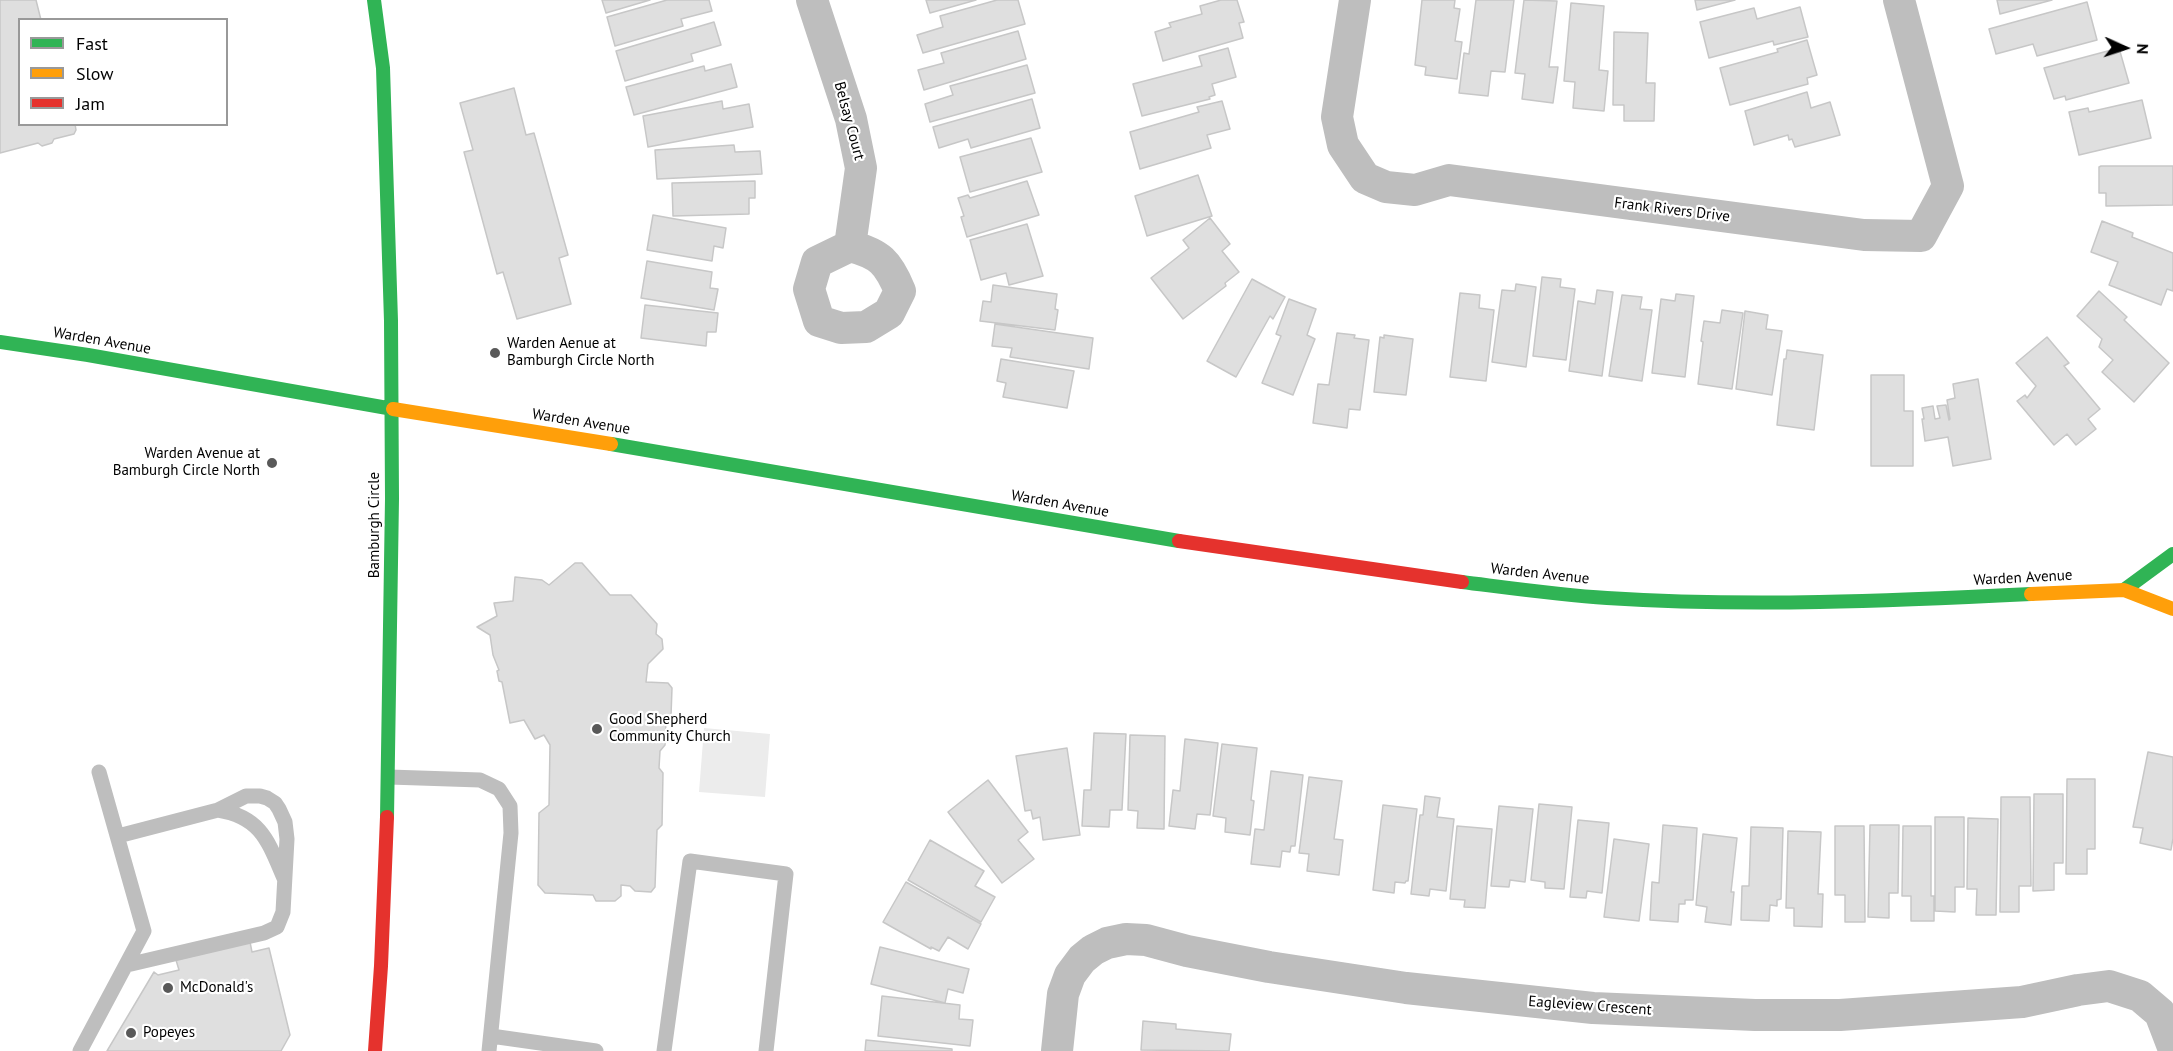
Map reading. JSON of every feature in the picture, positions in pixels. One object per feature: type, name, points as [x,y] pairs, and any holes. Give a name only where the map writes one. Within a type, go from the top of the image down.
[{"type":"main road","name":"Bamburgh Circle","points":[[374,0],[383,68],[392,408],[388,777],[381,966],[375,1051]]},
{"type":"main road","name":"Warden Avenue","points":[[0,342],[88,355],[336,400],[681,455],[1172,540],[1431,579],[1607,598],[1754,602],[1903,600],[2124,590],[2173,609]]},
{"type":"main road","points":[[2124,590],[2173,555]]},
{"type":"street","name":"Belsay Court","points":[[812,0],[850,119],[861,168],[850,246]]},
{"type":"street","name":"Frank Rivers Drive","points":[[1354,0],[1337,117],[1343,145],[1365,178],[1386,187],[1415,190],[1449,180],[1864,235],[1921,236],[1948,186],[1899,0]]},
{"type":"street","name":"Eagleview Crescent","points":[[1057,1051],[1063,994],[1070,975],[1082,959],[1093,950],[1107,943],[1126,939],[1146,940],[1269,968],[1394,986],[1593,1008],[1755,1015],[1840,1015],[2022,1002],[2109,986],[2140,996],[2160,1013],[2173,1047]]},
{"type":"lane","points":[[80,1051],[144,932],[99,772]]},
{"type":"lane","points":[[388,777],[480,780],[498,789],[510,806],[511,833],[490,1044],[596,1051]]},
{"type":"lane","points":[[118,836],[218,810],[246,796],[260,796],[275,803],[285,822],[287,839],[283,912],[277,927],[270,931],[127,965]]},
{"type":"lane","points":[[218,810],[233,813],[254,825],[269,844],[284,878]]},
{"type":"lane","points":[[664,1051],[690,861],[786,874],[766,1051]]},
{"type":"shaded area","points":[[704,728],[770,734],[765,797],[699,792]]},
{"type":"building","points":[[0,0],[36,0],[40,18],[18,18],[18,126],[75,126],[76,130],[74,134],[54,139],[52,143],[42,146],[38,143],[0,153]]},
{"type":"building","points":[[602,0],[650,0],[606,13]]},
{"type":"building","points":[[667,0],[709,0],[712,11],[681,19],[683,26],[615,46],[607,17]]},
{"type":"building","points":[[926,0],[976,0],[930,13]]},
{"type":"building","points":[[997,0],[1018,0],[1025,24],[923,53],[917,35],[943,27],[940,16]]},
{"type":"building","points":[[1221,0],[1237,0],[1244,22],[1239,23],[1243,38],[1163,61],[1155,32],[1171,27],[1169,23],[1202,14],[1200,6]]},
{"type":"building","points":[[1422,0],[1455,0],[1454,8],[1460,9],[1455,41],[1462,42],[1457,79],[1425,75],[1426,67],[1415,65]]},
{"type":"building","points":[[1476,0],[1514,0],[1505,72],[1491,71],[1488,96],[1459,93],[1464,53],[1469,54]]},
{"type":"building","points":[[1524,0],[1557,1],[1549,67],[1558,67],[1553,103],[1522,99],[1525,74],[1515,73]]},
{"type":"building","points":[[1695,0],[1735,0],[1697,10]]},
{"type":"building","points":[[1997,0],[2052,0],[2000,14]]},
{"type":"building","points":[[2087,2],[2097,40],[2037,56],[2033,44],[1996,54],[1989,29]]},
{"type":"building","points":[[1571,3],[1604,6],[1599,70],[1608,71],[1604,111],[1573,108],[1575,82],[1564,81]]},
{"type":"building","points":[[1800,7],[1808,37],[1774,45],[1773,41],[1709,58],[1700,22],[1754,8],[1757,19]]},
{"type":"building","points":[[714,22],[721,45],[691,54],[693,61],[625,81],[616,51]]},
{"type":"building","points":[[1018,31],[1026,59],[924,90],[918,70],[944,63],[941,53]]},
{"type":"building","points":[[1614,32],[1648,33],[1646,83],[1655,83],[1654,121],[1624,121],[1624,105],[1613,105]]},
{"type":"building","points":[[1807,40],[1817,75],[1807,78],[1808,84],[1730,105],[1720,68],[1778,52],[1777,49]]},
{"type":"building","points":[[1228,48],[1236,77],[1212,84],[1215,95],[1209,97],[1210,99],[1142,116],[1133,84],[1202,66],[1199,56]]},
{"type":"building","points":[[2119,48],[2129,83],[2066,100],[2065,96],[2054,99],[2044,68]]},
{"type":"building","points":[[731,64],[737,87],[634,115],[626,87],[704,66],[705,71]]},
{"type":"building","points":[[1027,65],[1035,93],[930,122],[925,104],[953,95],[950,86]]},
{"type":"building","points":[[514,88],[526,135],[534,133],[568,255],[559,258],[571,304],[517,319],[503,272],[497,274],[464,152],[473,150],[460,103]]},
{"type":"building","points":[[1807,92],[1811,108],[1830,102],[1840,135],[1795,147],[1788,135],[1754,145],[1745,111]]},
{"type":"building","points":[[1032,99],[1040,128],[971,148],[968,139],[939,148],[933,127]]},
{"type":"building","points":[[2142,100],[2151,138],[2079,155],[2069,112],[2088,108],[2089,112]]},
{"type":"building","points":[[722,101],[723,109],[749,104],[753,127],[648,147],[643,116]]},
{"type":"building","points":[[1222,101],[1230,129],[1207,135],[1211,148],[1140,169],[1130,132],[1199,112],[1197,107]]},
{"type":"building","points":[[1031,138],[1042,172],[970,192],[960,157]]},
{"type":"building","points":[[734,145],[735,152],[760,151],[762,174],[657,179],[655,150]]},
{"type":"building","points":[[2173,166],[2173,205],[2106,206],[2106,193],[2099,193],[2099,167]]},
{"type":"building","points":[[1198,175],[1212,216],[1147,236],[1135,196]]},
{"type":"building","points":[[755,181],[755,198],[749,198],[749,214],[673,216],[672,183]]},
{"type":"building","points":[[1027,181],[1039,215],[967,237],[958,198],[968,195],[970,198]]},
{"type":"building","points":[[653,215],[726,228],[723,248],[714,246],[712,261],[647,250]]},
{"type":"building","points":[[1210,218],[1230,244],[1222,251],[1239,272],[1225,283],[1226,286],[1183,319],[1151,278],[1189,248],[1183,240]]},
{"type":"building","points":[[2102,221],[2133,233],[2132,237],[2173,253],[2173,291],[2167,289],[2161,305],[2109,285],[2118,262],[2091,252]]},
{"type":"building","points":[[1027,224],[1043,276],[1009,285],[1006,273],[981,280],[970,240]]},
{"type":"building","points":[[647,261],[712,272],[710,288],[718,289],[714,310],[641,298]]},
{"type":"building","points":[[1542,277],[1561,279],[1560,287],[1575,289],[1566,360],[1533,356]]},
{"type":"building","points":[[1252,279],[1285,297],[1273,319],[1270,316],[1236,377],[1207,361]]},
{"type":"building","points":[[1516,284],[1536,287],[1526,367],[1492,362],[1502,290],[1515,291]]},
{"type":"building","points":[[993,285],[1057,294],[1055,309],[1058,310],[1055,330],[980,321],[983,301],[991,302]]},
{"type":"building","points":[[1597,290],[1613,292],[1602,376],[1569,371],[1578,301],[1595,304]]},
{"type":"building","points":[[2099,291],[2127,317],[2124,320],[2169,363],[2134,402],[2102,372],[2113,360],[2099,347],[2102,339],[2077,316]]},
{"type":"building","points":[[1460,293],[1480,295],[1479,308],[1494,310],[1486,381],[1450,377]]},
{"type":"building","points":[[1676,294],[1694,296],[1685,377],[1652,373],[1661,299],[1675,301]]},
{"type":"building","points":[[1622,295],[1642,297],[1640,309],[1652,310],[1642,381],[1609,376]]},
{"type":"building","points":[[1289,299],[1316,309],[1307,335],[1315,339],[1293,395],[1262,383],[1281,336],[1276,334]]},
{"type":"building","points":[[645,305],[718,313],[716,332],[707,332],[706,346],[641,338]]},
{"type":"building","points":[[1722,310],[1743,313],[1732,389],[1698,384],[1704,321],[1720,323]]},
{"type":"building","points":[[1745,311],[1768,315],[1766,329],[1782,331],[1772,395],[1736,389]]},
{"type":"building","points":[[995,324],[1093,338],[1089,369],[1010,357],[1012,348],[992,346]]},
{"type":"building","points":[[1337,333],[1355,335],[1354,338],[1369,340],[1360,410],[1349,409],[1347,428],[1313,423],[1318,384],[1329,385]]},
{"type":"building","points":[[1384,335],[1413,339],[1406,395],[1374,392],[1380,337],[1384,338]]},
{"type":"building","points":[[2047,337],[2069,363],[2064,366],[2100,409],[2088,419],[2096,429],[2076,445],[2067,434],[2054,445],[2017,401],[2025,395],[2027,398],[2036,386],[2016,363]]},
{"type":"building","points":[[1787,350],[1823,355],[1814,430],[1777,425]]},
{"type":"building","points":[[1001,359],[1074,371],[1067,408],[1003,397],[1006,383],[997,381]]},
{"type":"building","points":[[1871,375],[1904,375],[1904,411],[1913,411],[1913,466],[1871,466]]},
{"type":"building","points":[[1978,379],[1991,459],[1953,466],[1948,437],[1925,441],[1922,408],[1933,406],[1935,419],[1940,418],[1937,406],[1946,405],[1949,420],[1947,400],[1955,398],[1953,384]]},
{"type":"building","name":"Good Shepherd Community Church","points":[[575,563],[582,563],[610,595],[631,595],[657,624],[656,634],[662,639],[663,649],[648,664],[646,682],[668,683],[672,688],[671,716],[666,721],[665,745],[660,751],[659,768],[663,773],[662,825],[657,830],[655,887],[651,892],[635,891],[630,886],[621,885],[621,896],[615,901],[596,901],[593,895],[545,893],[538,885],[539,813],[549,805],[550,745],[544,735],[535,739],[524,720],[510,723],[490,635],[477,627],[497,616],[494,603],[513,601],[515,577],[542,580],[549,585]]},
{"type":"building","points":[[1094,733],[1126,734],[1122,810],[1110,810],[1109,827],[1082,826],[1084,790],[1091,790]]},
{"type":"building","points":[[1130,735],[1165,736],[1164,829],[1137,828],[1138,811],[1128,810]]},
{"type":"building","points":[[1185,739],[1218,743],[1210,815],[1197,814],[1195,829],[1169,826],[1173,790],[1180,791]]},
{"type":"building","points":[[1222,744],[1257,748],[1251,800],[1254,801],[1250,835],[1225,832],[1226,818],[1213,816]]},
{"type":"building","points":[[1067,748],[1080,835],[1043,840],[1040,817],[1033,819],[1031,810],[1025,811],[1016,756]]},
{"type":"building","points":[[2148,752],[2173,757],[2171,850],[2140,843],[2143,828],[2133,827]]},
{"type":"building","points":[[1271,771],[1303,775],[1295,846],[1291,846],[1290,852],[1282,851],[1280,867],[1251,864],[1255,829],[1264,830]]},
{"type":"building","points":[[1309,777],[1342,781],[1334,839],[1343,840],[1339,875],[1307,871],[1309,854],[1299,853]]},
{"type":"building","points":[[2067,779],[2095,779],[2095,849],[2087,849],[2087,874],[2066,874]]},
{"type":"building","points":[[988,780],[1028,832],[1018,840],[1034,859],[1002,883],[948,812]]},
{"type":"building","points":[[2034,794],[2063,794],[2063,863],[2054,863],[2054,890],[2033,891]]},
{"type":"building","points":[[1425,796],[1440,798],[1437,817],[1454,819],[1446,891],[1430,889],[1429,896],[1411,894],[1420,815],[1423,815]]},
{"type":"building","points":[[2001,797],[2030,797],[2031,886],[2019,886],[2019,912],[2000,912]]},
{"type":"building","points":[[1539,804],[1572,807],[1564,889],[1545,888],[1545,882],[1531,880]]},
{"type":"building","points":[[1383,805],[1417,809],[1408,881],[1395,882],[1394,893],[1373,890]]},
{"type":"building","points":[[1499,806],[1533,809],[1525,882],[1510,880],[1509,887],[1491,886]]},
{"type":"building","points":[[1935,817],[1964,817],[1964,887],[1955,887],[1955,912],[1935,911]]},
{"type":"building","points":[[1968,818],[1998,819],[1996,915],[1976,915],[1977,889],[1967,889]]},
{"type":"building","points":[[1578,820],[1609,823],[1602,893],[1587,891],[1586,898],[1570,897]]},
{"type":"building","points":[[1663,825],[1697,828],[1693,900],[1685,900],[1685,904],[1679,904],[1678,922],[1650,920],[1652,882],[1659,883]]},
{"type":"building","points":[[1870,825],[1899,825],[1898,893],[1889,893],[1889,918],[1868,917]]},
{"type":"building","points":[[1457,826],[1492,829],[1485,908],[1464,907],[1465,900],[1450,899]]},
{"type":"building","points":[[1835,826],[1864,826],[1865,922],[1845,922],[1845,895],[1835,895]]},
{"type":"building","points":[[1903,826],[1931,826],[1931,896],[1934,896],[1934,921],[1911,921],[1911,896],[1902,896]]},
{"type":"building","points":[[1751,827],[1783,828],[1781,899],[1777,900],[1777,906],[1770,905],[1769,921],[1741,920],[1742,886],[1749,886]]},
{"type":"building","points":[[1788,831],[1821,832],[1818,894],[1823,894],[1822,927],[1794,926],[1794,908],[1786,908]]},
{"type":"building","points":[[1703,834],[1737,838],[1731,892],[1734,892],[1731,925],[1705,922],[1707,907],[1696,905]]},
{"type":"building","points":[[1614,839],[1649,844],[1639,921],[1604,917]]},
{"type":"building","points":[[930,840],[984,871],[975,886],[995,897],[981,922],[908,880]]},
{"type":"building","points":[[906,882],[981,924],[968,949],[948,937],[939,951],[931,947],[931,949],[883,922]]},
{"type":"building","points":[[250,942],[252,952],[269,948],[290,1035],[281,1051],[107,1051],[154,972],[158,975],[179,970],[176,960]]},
{"type":"building","points":[[880,947],[969,969],[963,993],[948,989],[945,1003],[871,984]]},
{"type":"building","points":[[882,996],[960,1005],[959,1019],[973,1020],[970,1046],[878,1036]]},
{"type":"building","points":[[1143,1021],[1176,1024],[1176,1029],[1231,1034],[1229,1051],[1141,1050]]},
{"type":"building","points":[[866,1040],[952,1049],[952,1051],[865,1051]]},
{"type":"traffic: fast","points":[[374,0],[383,68],[391,321],[392,499],[387,817]]},
{"type":"traffic: fast","points":[[0,342],[88,355],[393,409]]},
{"type":"traffic: fast","points":[[611,444],[1179,541]]},
{"type":"traffic: fast","points":[[2124,590],[2173,554]]},
{"type":"traffic: fast","points":[[1462,582],[1589,597],[1660,601],[1766,603],[2031,594]]},
{"type":"traffic: slow","points":[[393,409],[611,444]]},
{"type":"traffic: slow","points":[[2031,594],[2124,590],[2173,609]]},
{"type":"traffic: jam","points":[[1179,541],[1462,582]]},
{"type":"traffic: jam","points":[[375,1051],[387,817]]},
{"type":"place","name":"Warden Aenue at Bamburgh Circle North","points":[[495,353]]},
{"type":"place","name":"Warden Avenue at Bamburgh Circle North","points":[[272,463]]},
{"type":"place","name":"Good Shepherd Community Church","points":[[597,729]]},
{"type":"place","name":"McDonald's","points":[[168,988]]},
{"type":"place","name":"Popeyes","points":[[131,1033]]}]
